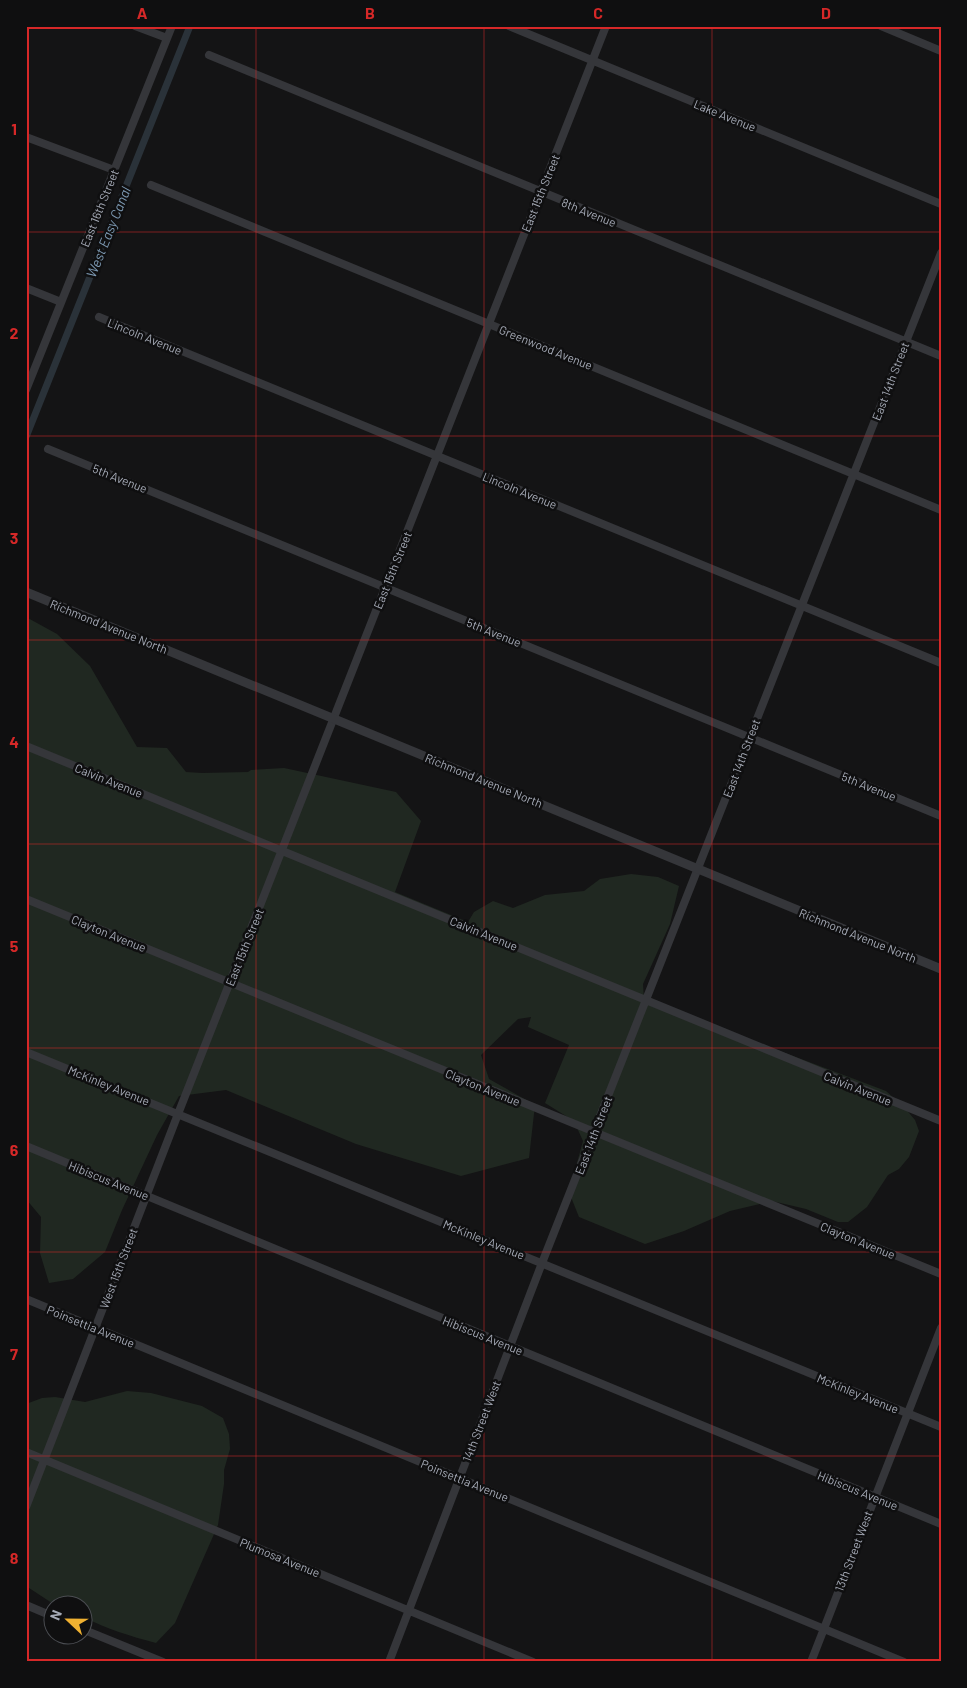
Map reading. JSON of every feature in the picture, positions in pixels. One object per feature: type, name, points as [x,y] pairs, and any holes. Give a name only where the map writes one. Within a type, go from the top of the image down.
[{"type":"street","points":[[135,26],[167,38]]},
{"type":"street","name":"East 16th Street","points":[[26,390],[172,26]]},
{"type":"street","name":"Lake Avenue","points":[[509,26],[941,204]]},
{"type":"street","name":"East 15th Street","points":[[178,1114],[606,26]]},
{"type":"street","points":[[881,26],[941,51]]},
{"type":"street","name":"8th Avenue","points":[[209,55],[941,356]]},
{"type":"street","points":[[26,136],[114,170]]},
{"type":"street","name":"Greenwood Avenue","points":[[151,185],[941,510]]},
{"type":"street","name":"East 14th Street","points":[[542,1263],[941,252]]},
{"type":"street","points":[[26,288],[61,302]]},
{"type":"street","name":"Lincoln Avenue","points":[[99,317],[941,663]]},
{"type":"street","name":"5th Avenue","points":[[48,449],[941,816]]},
{"type":"street","name":"Richmond Avenue North","points":[[26,592],[941,969]]},
{"type":"street","name":"Calvin Avenue","points":[[26,746],[941,1121]]},
{"type":"street","name":"Clayton Avenue","points":[[26,898],[941,1274]]},
{"type":"street","name":"McKinley Avenue","points":[[26,1052],[941,1427]]},
{"type":"street","name":"West 15th Street","points":[[26,1507],[178,1114]]},
{"type":"street","name":"Hibiscus Avenue","points":[[26,1146],[941,1524]]},
{"type":"street","name":"14th Street West","points":[[389,1662],[542,1263]]},
{"type":"street","name":"Poinsettia Avenue","points":[[26,1299],[904,1662]]},
{"type":"street","name":"13th Street West","points":[[811,1662],[941,1328]]},
{"type":"street","name":"Plumosa Avenue","points":[[26,1452],[534,1662]]},
{"type":"street","points":[[26,1606],[42,1612]]},
{"type":"street","points":[[92,1633],[163,1662]]},
{"type":"shaded area","points":[[26,617],[57,634],[90,666],[137,747],[167,748],[186,772],[248,772],[251,770],[284,768],[396,792],[421,821],[395,892],[468,922],[474,912],[493,901],[513,908],[545,895],[584,891],[600,879],[631,874],[658,877],[679,886],[670,924],[643,984],[644,1000],[886,1091],[915,1120],[919,1131],[909,1157],[899,1169],[888,1175],[867,1207],[848,1222],[838,1222],[806,1209],[772,1201],[730,1211],[684,1231],[645,1244],[579,1217],[569,1192],[583,1141],[574,1121],[545,1103],[569,1045],[528,1027],[531,1017],[518,1019],[481,1055],[489,1079],[535,1105],[529,1158],[461,1176],[356,1144],[226,1090],[179,1096],[157,1135],[122,1210],[105,1252],[73,1279],[49,1283],[40,1253],[41,1217],[26,1199]]},
{"type":"shaded area","points":[[127,1391],[151,1393],[202,1406],[223,1418],[229,1434],[230,1449],[224,1470],[224,1484],[218,1525],[175,1623],[156,1643],[119,1632],[92,1621],[92,1596],[42,1596],[26,1586],[26,1404],[42,1398],[55,1397],[85,1402]]},
{"type":"waterway","name":"West Easy Canal","points":[[26,437],[190,26]]}]
